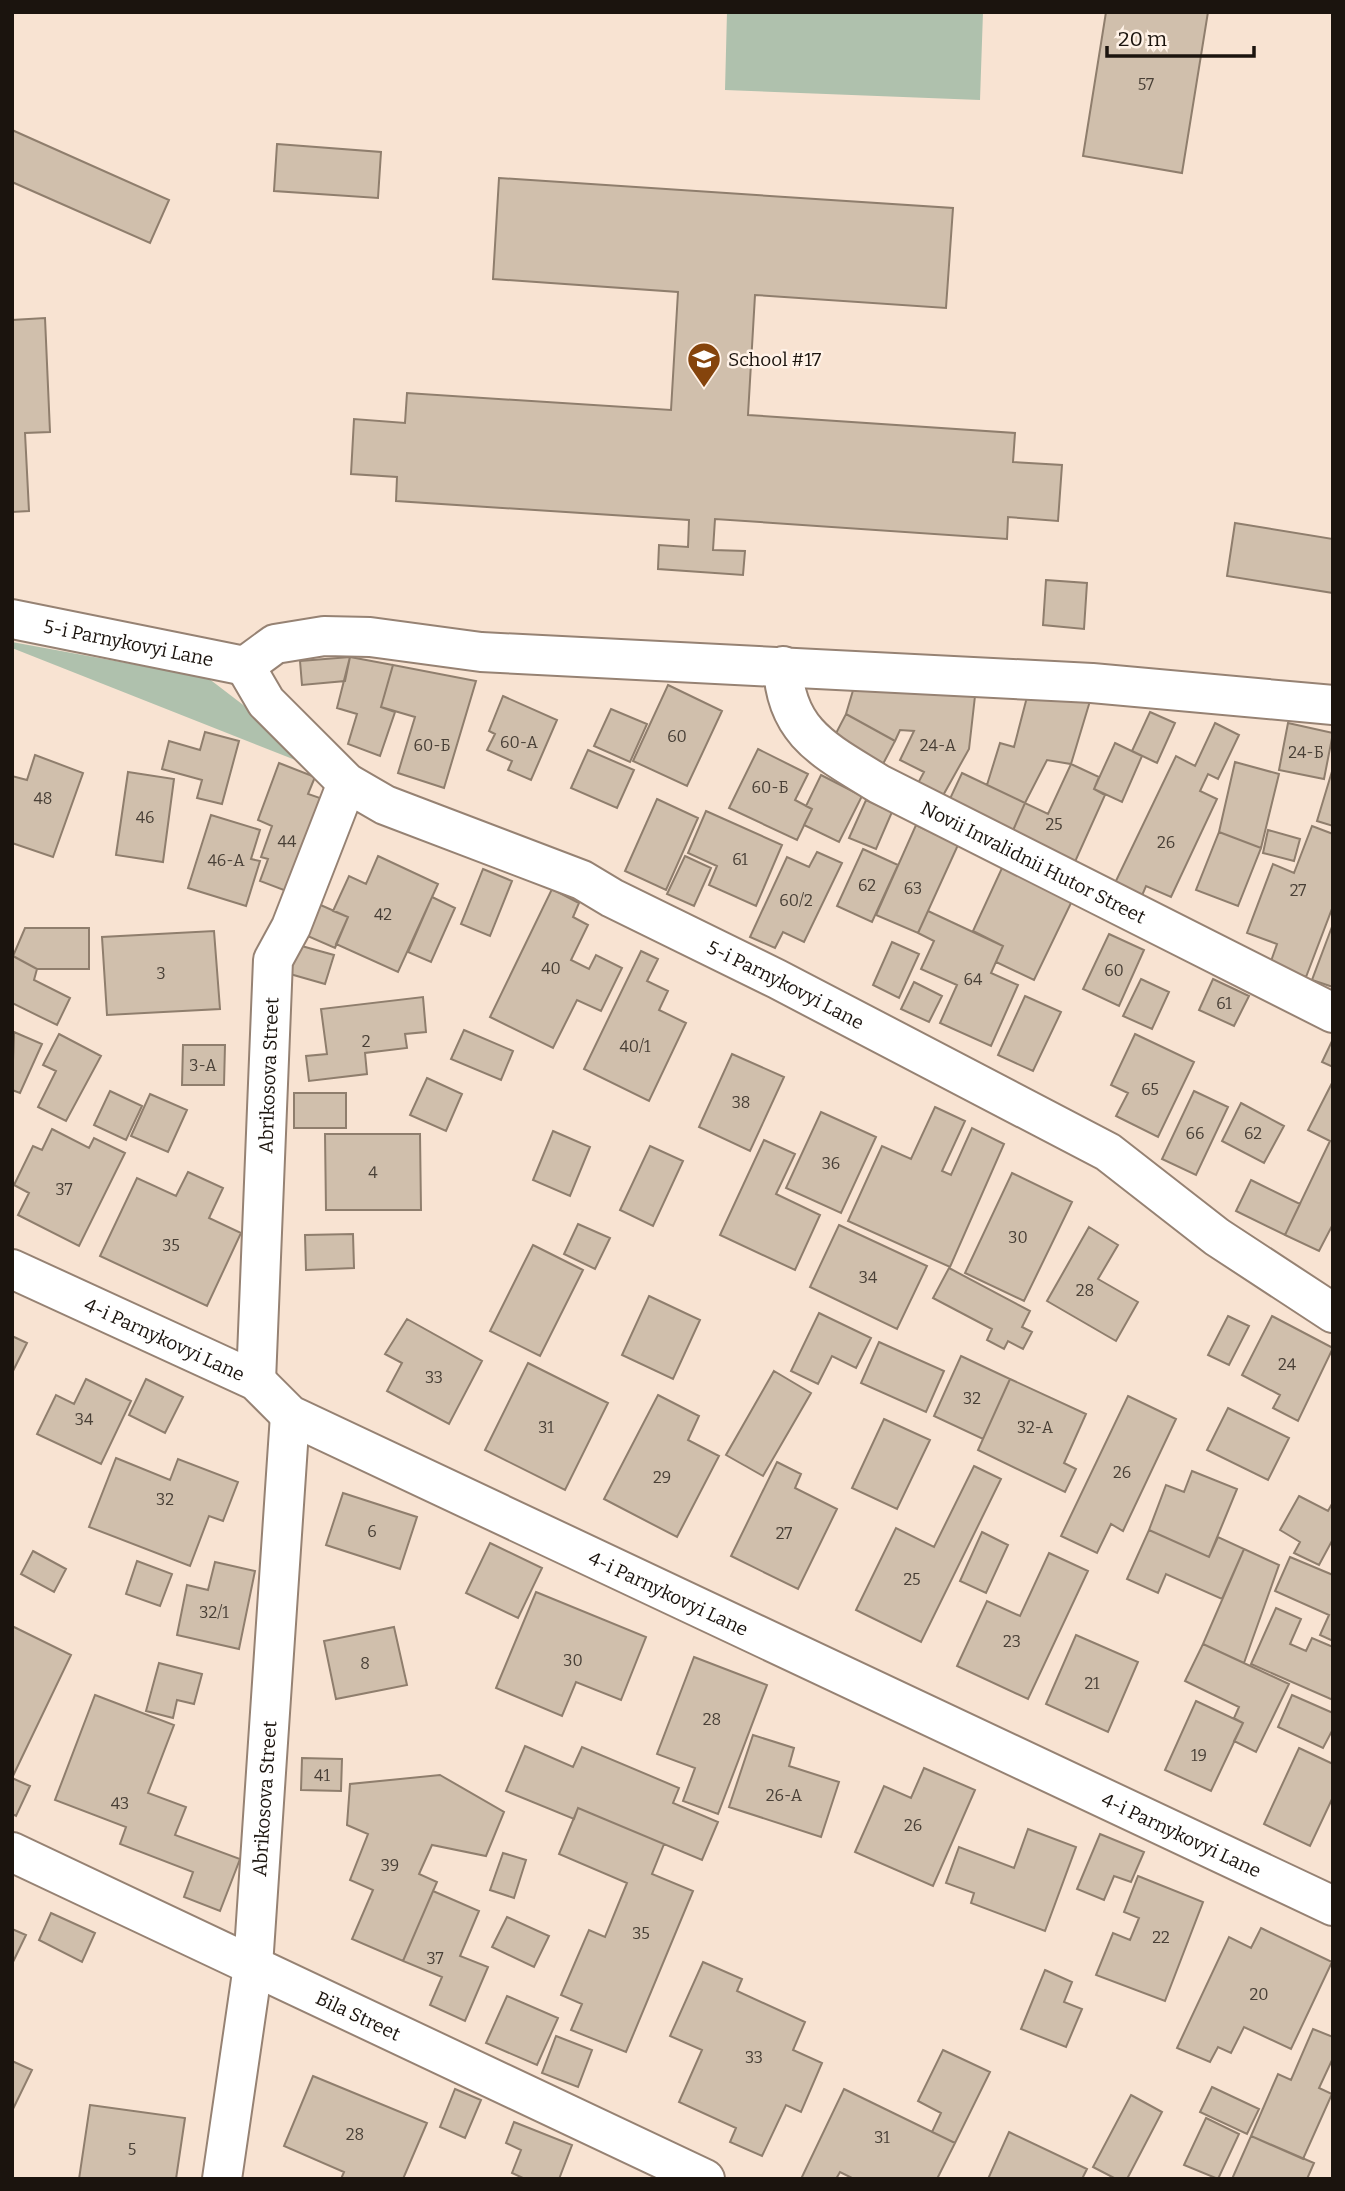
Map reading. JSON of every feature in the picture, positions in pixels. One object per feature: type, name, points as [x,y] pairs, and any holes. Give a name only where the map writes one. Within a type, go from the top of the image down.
[{"type":"street","name":"5-i Parnykovyi Lane","points":[[12,619],[245,666],[266,702],[347,783],[385,805],[582,880],[612,898],[777,979],[1108,1152],[1217,1237],[1333,1313]]},
{"type":"street","points":[[245,666],[275,645],[324,636],[370,637],[481,652],[1106,684],[1333,705]]},
{"type":"street","name":"Novii Invalidnii Hutor Street","points":[[783,666],[784,693],[796,720],[822,749],[879,784],[1333,1013]]},
{"type":"street","name":"Abrikosova Street","points":[[256,1381],[273,961],[291,927],[347,783]]},
{"type":"street","name":"4-i Parnykovyi Lane","points":[[12,1269],[256,1381],[290,1415],[1333,1906]]},
{"type":"street","name":"Abrikosova Street","points":[[222,2179],[253,1966],[290,1415]]},
{"type":"street","name":"Bila Street","points":[[12,1852],[705,2179]]},
{"type":"green space","points":[[727,12],[983,12],[980,100],[725,90]]},
{"type":"green space","points":[[12,642],[208,678],[302,750],[308,765],[12,648]]},
{"type":"building","points":[[1106,12],[1208,12],[1182,173],[1083,156]]},
{"type":"building","points":[[12,130],[169,200],[150,243],[12,182]]},
{"type":"building","points":[[277,144],[381,152],[378,198],[274,191]]},
{"type":"building","points":[[499,178],[953,208],[946,308],[755,295],[748,415],[1015,433],[1013,462],[1062,465],[1058,521],[1008,517],[1007,539],[715,519],[713,550],[745,551],[743,575],[658,569],[659,545],[688,547],[689,520],[396,501],[397,477],[351,474],[354,419],[405,423],[407,393],[671,410],[678,292],[493,279]]},
{"type":"building","points":[[45,318],[50,432],[25,433],[29,511],[12,512],[12,320]]},
{"type":"building","points":[[1235,523],[1333,539],[1333,593],[1227,576]]},
{"type":"building","points":[[1046,580],[1087,583],[1084,629],[1043,625]]},
{"type":"building","points":[[350,657],[393,665],[381,707],[395,712],[380,756],[348,744],[357,714],[337,708]]},
{"type":"building","points":[[350,657],[345,681],[302,685],[300,661]]},
{"type":"building","points":[[393,665],[476,681],[444,788],[398,773],[415,717],[381,707]]},
{"type":"building","points":[[668,685],[722,711],[687,786],[633,761]]},
{"type":"building","points":[[854,687],[975,696],[969,749],[941,799],[917,785],[924,772],[900,760],[914,731],[900,730],[895,741],[846,714]]},
{"type":"building","points":[[503,696],[557,720],[531,780],[508,770],[512,761],[487,750],[495,734],[489,731]]},
{"type":"building","points":[[1027,697],[1090,701],[1071,764],[1047,760],[1025,803],[987,785],[1000,743],[1014,747]]},
{"type":"building","points":[[611,709],[647,724],[630,762],[594,746]]},
{"type":"building","points":[[1150,712],[1175,723],[1157,763],[1132,751]]},
{"type":"building","points":[[846,714],[895,741],[883,764],[833,739]]},
{"type":"building","points":[[1215,723],[1239,735],[1218,779],[1208,774],[1200,791],[1217,799],[1171,897],[1146,886],[1141,898],[1114,885],[1176,756],[1195,766]]},
{"type":"building","points":[[1288,723],[1333,733],[1324,779],[1279,770]]},
{"type":"building","points":[[205,732],[239,741],[222,804],[197,798],[202,780],[162,769],[169,741],[200,750]]},
{"type":"building","points":[[1115,743],[1142,756],[1122,802],[1094,789]]},
{"type":"building","points":[[758,749],[808,774],[795,800],[812,809],[797,840],[729,808]]},
{"type":"building","points":[[588,750],[634,770],[617,808],[571,788]]},
{"type":"building","points":[[35,755],[83,773],[53,857],[12,843],[12,776],[27,780]]},
{"type":"building","points":[[1235,762],[1279,774],[1261,848],[1219,832]]},
{"type":"building","points":[[279,763],[315,777],[308,794],[323,799],[289,892],[260,881],[268,859],[261,857],[272,826],[258,820]]},
{"type":"building","points":[[1071,764],[1099,777],[1094,789],[1105,795],[1074,864],[1011,835],[1025,803],[1048,814]]},
{"type":"building","points":[[1333,768],[1333,826],[1317,821]]},
{"type":"building","points":[[128,772],[174,779],[163,862],[116,855]]},
{"type":"building","points":[[962,773],[1025,803],[1011,835],[948,803]]},
{"type":"building","points":[[821,775],[862,796],[839,842],[804,825],[812,809],[806,806]]},
{"type":"building","points":[[657,799],[698,818],[666,890],[625,871]]},
{"type":"building","points":[[866,800],[892,812],[876,849],[849,838]]},
{"type":"building","points":[[706,811],[782,845],[756,906],[709,885],[717,866],[688,853]]},
{"type":"building","points":[[211,815],[260,830],[251,859],[260,861],[246,906],[188,888]]},
{"type":"building","points":[[916,825],[958,845],[918,933],[876,915]]},
{"type":"building","points":[[1312,826],[1333,834],[1333,906],[1306,977],[1270,964],[1277,944],[1247,933],[1273,864],[1294,873]]},
{"type":"building","points":[[1268,830],[1300,839],[1294,861],[1263,853]]},
{"type":"building","points":[[1219,832],[1261,848],[1238,906],[1196,890]]},
{"type":"building","points":[[863,849],[898,865],[872,922],[837,906]]},
{"type":"building","points":[[817,852],[842,863],[804,942],[783,932],[775,948],[750,937],[787,857],[809,867]]},
{"type":"building","points":[[378,856],[438,884],[398,972],[336,944],[348,917],[333,911],[349,876],[366,884]]},
{"type":"building","points":[[685,856],[711,868],[694,906],[667,894]]},
{"type":"building","points":[[1002,868],[1072,901],[1034,980],[996,962],[1003,946],[973,931]]},
{"type":"building","points":[[483,869],[512,881],[490,936],[461,924]]},
{"type":"building","points":[[552,889],[579,903],[573,917],[588,925],[571,960],[589,969],[596,955],[622,968],[601,1011],[577,1000],[553,1048],[490,1017]]},
{"type":"building","points":[[432,897],[455,908],[431,962],[408,952]]},
{"type":"building","points":[[316,903],[348,917],[335,948],[303,934]]},
{"type":"building","points":[[928,911],[1003,946],[991,973],[1018,985],[991,1046],[940,1023],[957,985],[921,969],[934,941],[918,933]]},
{"type":"building","points":[[1333,924],[1333,987],[1312,980]]},
{"type":"building","points":[[25,928],[89,928],[89,969],[37,969],[13,956]]},
{"type":"building","points":[[214,931],[220,1009],[107,1015],[102,937]]},
{"type":"building","points":[[1109,934],[1144,950],[1119,1006],[1083,989]]},
{"type":"building","points":[[892,942],[919,954],[899,998],[873,985]]},
{"type":"building","points":[[298,945],[334,955],[325,984],[290,974]]},
{"type":"building","points":[[641,951],[658,959],[647,981],[668,991],[659,1010],[686,1023],[649,1101],[584,1069]]},
{"type":"building","points":[[13,956],[37,969],[34,980],[70,998],[57,1025],[12,1003]]},
{"type":"building","points":[[1141,979],[1169,992],[1152,1029],[1123,1016]]},
{"type":"building","points":[[1213,979],[1249,996],[1234,1026],[1199,1010]]},
{"type":"building","points":[[914,982],[942,996],[929,1022],[901,1009]]},
{"type":"building","points":[[1025,996],[1061,1012],[1033,1071],[998,1055]]},
{"type":"building","points":[[423,997],[426,1032],[405,1034],[407,1048],[365,1053],[367,1074],[309,1081],[306,1056],[327,1054],[321,1009]]},
{"type":"building","points":[[464,1030],[513,1051],[501,1080],[451,1059]]},
{"type":"building","points":[[14,1032],[42,1044],[20,1093],[12,1090]]},
{"type":"building","points":[[59,1034],[101,1056],[66,1121],[38,1107],[56,1071],[43,1065]]},
{"type":"building","points":[[1135,1034],[1194,1062],[1158,1137],[1116,1116],[1128,1093],[1111,1085]]},
{"type":"building","points":[[1333,1039],[1333,1067],[1322,1062]]},
{"type":"building","points":[[183,1045],[225,1045],[224,1085],[182,1085]]},
{"type":"building","points":[[732,1054],[784,1077],[750,1151],[699,1127]]},
{"type":"building","points":[[427,1078],[462,1094],[446,1131],[410,1115]]},
{"type":"building","points":[[1333,1081],[1333,1224],[1319,1251],[1285,1235],[1330,1141],[1308,1130]]},
{"type":"building","points":[[110,1091],[142,1106],[126,1140],[94,1125]]},
{"type":"building","points":[[1194,1091],[1228,1107],[1196,1175],[1162,1159]]},
{"type":"building","points":[[294,1093],[346,1093],[346,1128],[294,1128]]},
{"type":"building","points":[[150,1094],[187,1110],[168,1152],[131,1136]]},
{"type":"building","points":[[1241,1103],[1284,1126],[1264,1163],[1222,1141]]},
{"type":"building","points":[[935,1107],[965,1121],[942,1171],[951,1175],[972,1128],[1004,1144],[950,1267],[848,1221],[882,1146],[911,1159]]},
{"type":"building","points":[[821,1112],[876,1137],[841,1213],[786,1188]]},
{"type":"building","points":[[52,1129],[89,1148],[94,1138],[125,1153],[79,1246],[18,1215],[29,1193],[14,1185],[33,1146],[42,1150]]},
{"type":"building","points":[[553,1131],[590,1147],[570,1196],[533,1180]]},
{"type":"building","points":[[325,1134],[420,1134],[421,1210],[326,1210]]},
{"type":"building","points":[[764,1140],[795,1154],[776,1194],[820,1215],[795,1270],[720,1235]]},
{"type":"building","points":[[650,1146],[683,1161],[653,1226],[620,1210]]},
{"type":"building","points":[[188,1172],[223,1188],[209,1218],[241,1233],[207,1306],[100,1256],[137,1178],[176,1196]]},
{"type":"building","points":[[1012,1173],[1072,1202],[1024,1301],[965,1273]]},
{"type":"building","points":[[1251,1180],[1300,1204],[1285,1235],[1236,1211]]},
{"type":"building","points":[[578,1224],[610,1238],[595,1269],[564,1254]]},
{"type":"building","points":[[839,1225],[927,1266],[897,1329],[810,1287]]},
{"type":"building","points":[[1089,1227],[1118,1245],[1098,1279],[1138,1302],[1116,1341],[1047,1301]]},
{"type":"building","points":[[353,1234],[354,1268],[306,1270],[305,1235]]},
{"type":"building","points":[[533,1245],[583,1270],[540,1356],[490,1331]]},
{"type":"building","points":[[949,1268],[1030,1311],[1022,1327],[1032,1332],[1023,1349],[1008,1341],[1004,1349],[987,1340],[992,1329],[933,1298]]},
{"type":"building","points":[[649,1296],[700,1320],[673,1379],[622,1355]]},
{"type":"building","points":[[819,1313],[871,1338],[856,1368],[832,1356],[818,1384],[791,1371]]},
{"type":"building","points":[[1228,1316],[1249,1326],[1229,1365],[1208,1355]]},
{"type":"building","points":[[1272,1316],[1333,1348],[1298,1421],[1273,1408],[1280,1395],[1242,1375]]},
{"type":"building","points":[[407,1319],[482,1361],[449,1424],[387,1391],[402,1363],[385,1354]]},
{"type":"building","points":[[12,1336],[27,1343],[12,1373]]},
{"type":"building","points":[[879,1342],[944,1371],[926,1412],[861,1383]]},
{"type":"building","points":[[961,1356],[1010,1379],[983,1439],[934,1416]]},
{"type":"building","points":[[528,1363],[608,1403],[565,1490],[485,1450]]},
{"type":"building","points":[[774,1371],[811,1393],[763,1476],[726,1455]]},
{"type":"building","points":[[86,1379],[131,1401],[101,1464],[37,1434],[56,1395],[74,1404]]},
{"type":"building","points":[[146,1379],[183,1397],[165,1433],[129,1415]]},
{"type":"building","points":[[1010,1379],[1086,1414],[1064,1463],[1076,1469],[1065,1492],[978,1450]]},
{"type":"building","points":[[658,1395],[699,1416],[688,1440],[719,1456],[677,1537],[604,1499]]},
{"type":"building","points":[[1128,1396],[1176,1419],[1123,1531],[1111,1524],[1097,1553],[1061,1536]]},
{"type":"building","points":[[1228,1408],[1289,1438],[1268,1480],[1207,1450]]},
{"type":"building","points":[[884,1419],[930,1440],[897,1509],[852,1488]]},
{"type":"building","points":[[116,1458],[170,1480],[178,1459],[238,1482],[223,1521],[209,1516],[190,1566],[89,1527]]},
{"type":"building","points":[[777,1462],[801,1474],[795,1488],[837,1509],[798,1589],[731,1556]]},
{"type":"building","points":[[974,1466],[1001,1479],[921,1642],[856,1610],[896,1528],[934,1547]]},
{"type":"building","points":[[1192,1471],[1237,1489],[1209,1557],[1149,1530],[1166,1485],[1184,1492]]},
{"type":"building","points":[[343,1493],[417,1517],[400,1569],[326,1545]]},
{"type":"building","points":[[1299,1496],[1328,1511],[1333,1502],[1333,1539],[1319,1565],[1294,1553],[1300,1542],[1280,1530]]},
{"type":"building","points":[[1149,1530],[1209,1557],[1218,1537],[1244,1549],[1222,1599],[1166,1574],[1158,1593],[1127,1579]]},
{"type":"building","points":[[982,1532],[1008,1545],[986,1593],[960,1581]]},
{"type":"building","points":[[490,1543],[542,1568],[518,1618],[466,1593]]},
{"type":"building","points":[[1244,1549],[1279,1565],[1244,1663],[1203,1644]]},
{"type":"building","points":[[33,1551],[66,1569],[54,1592],[21,1574]]},
{"type":"building","points":[[1049,1553],[1088,1571],[1028,1699],[957,1666],[987,1601],[1020,1616]]},
{"type":"building","points":[[1290,1557],[1333,1575],[1333,1641],[1320,1635],[1329,1615],[1275,1591]]},
{"type":"building","points":[[137,1561],[172,1574],[160,1606],[126,1594]]},
{"type":"building","points":[[215,1562],[255,1571],[239,1649],[177,1635],[187,1585],[208,1590]]},
{"type":"building","points":[[536,1592],[646,1637],[621,1700],[576,1682],[562,1716],[496,1688]]},
{"type":"building","points":[[1276,1608],[1301,1619],[1290,1644],[1306,1651],[1312,1638],[1333,1647],[1333,1700],[1251,1664]]},
{"type":"building","points":[[12,1626],[71,1655],[12,1778]]},
{"type":"building","points":[[394,1627],[407,1685],[336,1699],[324,1641]]},
{"type":"building","points":[[1076,1635],[1138,1662],[1108,1732],[1046,1704]]},
{"type":"building","points":[[1203,1644],[1289,1684],[1256,1752],[1234,1741],[1243,1723],[1234,1718],[1239,1707],[1185,1681]]},
{"type":"building","points":[[694,1657],[767,1685],[718,1814],[683,1801],[695,1768],[657,1754]]},
{"type":"building","points":[[159,1663],[202,1674],[194,1704],[177,1700],[173,1718],[146,1711]]},
{"type":"building","points":[[95,1695],[174,1725],[148,1793],[186,1807],[175,1835],[240,1859],[220,1911],[184,1897],[193,1872],[120,1844],[126,1827],[55,1800]]},
{"type":"building","points":[[1292,1695],[1333,1713],[1333,1729],[1323,1748],[1278,1727]]},
{"type":"building","points":[[1196,1701],[1243,1723],[1211,1791],[1165,1770]]},
{"type":"building","points":[[753,1735],[794,1748],[789,1766],[839,1782],[821,1837],[729,1807]]},
{"type":"building","points":[[525,1746],[573,1767],[582,1747],[679,1788],[673,1803],[718,1822],[702,1860],[578,1808],[574,1819],[506,1791]]},
{"type":"building","points":[[1299,1748],[1333,1764],[1333,1797],[1310,1846],[1264,1824]]},
{"type":"building","points":[[302,1758],[342,1759],[341,1791],[301,1790]]},
{"type":"building","points":[[924,1768],[975,1790],[933,1886],[855,1852],[884,1786],[911,1798]]},
{"type":"building","points":[[440,1775],[504,1812],[486,1856],[432,1845],[419,1874],[437,1882],[403,1961],[352,1939],[373,1890],[350,1880],[368,1834],[347,1825],[350,1784]]},
{"type":"building","points":[[12,1778],[30,1786],[16,1816],[12,1814]]},
{"type":"building","points":[[578,1808],[664,1844],[652,1874],[693,1891],[626,2052],[571,2030],[582,2004],[561,1995],[589,1930],[605,1937],[627,1883],[559,1854]]},
{"type":"building","points":[[1028,1829],[1076,1847],[1045,1931],[971,1903],[974,1893],[946,1883],[959,1847],[1014,1868]]},
{"type":"building","points":[[1100,1834],[1144,1852],[1131,1882],[1114,1876],[1104,1900],[1077,1889]]},
{"type":"building","points":[[503,1853],[526,1860],[514,1898],[490,1890]]},
{"type":"building","points":[[1138,1876],[1203,1902],[1165,2001],[1096,1975],[1113,1933],[1130,1940],[1139,1918],[1124,1912]]},
{"type":"building","points":[[433,1891],[479,1911],[460,1956],[488,1967],[465,2021],[430,2005],[442,1977],[403,1961]]},
{"type":"building","points":[[51,1913],[95,1933],[82,1962],[39,1940]]},
{"type":"building","points":[[507,1917],[549,1936],[534,1967],[492,1947]]},
{"type":"building","points":[[1261,1928],[1332,1962],[1291,2049],[1244,2027],[1231,2053],[1218,2047],[1210,2062],[1177,2048],[1229,1937],[1251,1948]]},
{"type":"building","points":[[12,1929],[26,1935],[12,1964]]},
{"type":"building","points":[[703,1962],[742,1979],[737,1991],[805,2022],[793,2050],[822,2063],[801,2112],[786,2105],[762,2156],[730,2142],[736,2128],[679,2102],[702,2050],[670,2036]]},
{"type":"building","points":[[1045,1970],[1072,1982],[1064,2002],[1082,2009],[1066,2047],[1021,2029]]},
{"type":"building","points":[[507,1996],[558,2018],[537,2065],[486,2043]]},
{"type":"building","points":[[1313,2029],[1333,2037],[1333,2058],[1319,2088],[1332,2094],[1303,2159],[1251,2136],[1278,2074],[1291,2080]]},
{"type":"building","points":[[556,2036],[592,2050],[578,2087],[542,2073]]},
{"type":"building","points":[[943,2050],[990,2072],[955,2143],[932,2132],[941,2113],[918,2101]]},
{"type":"building","points":[[12,2061],[32,2070],[12,2111]]},
{"type":"building","points":[[313,2076],[427,2123],[403,2179],[341,2179],[344,2172],[284,2146]]},
{"type":"building","points":[[1212,2087],[1259,2109],[1247,2134],[1200,2112]]},
{"type":"building","points":[[455,2089],[481,2100],[465,2138],[440,2127]]},
{"type":"building","points":[[844,2089],[955,2143],[937,2179],[854,2179],[840,2172],[836,2179],[801,2179]]},
{"type":"building","points":[[1131,2095],[1162,2112],[1127,2179],[1116,2179],[1093,2167]]},
{"type":"building","points":[[90,2105],[185,2118],[176,2179],[79,2179]]},
{"type":"building","points":[[1206,2118],[1239,2134],[1218,2179],[1184,2165]]},
{"type":"building","points":[[514,2122],[572,2145],[559,2179],[525,2179],[512,2173],[521,2150],[506,2143]]},
{"type":"building","points":[[1009,2132],[1087,2169],[1082,2179],[988,2179]]},
{"type":"building","points":[[1251,2136],[1314,2163],[1307,2179],[1232,2179]]},
{"type":"place","name":"School #17","points":[[704,389]]}]
